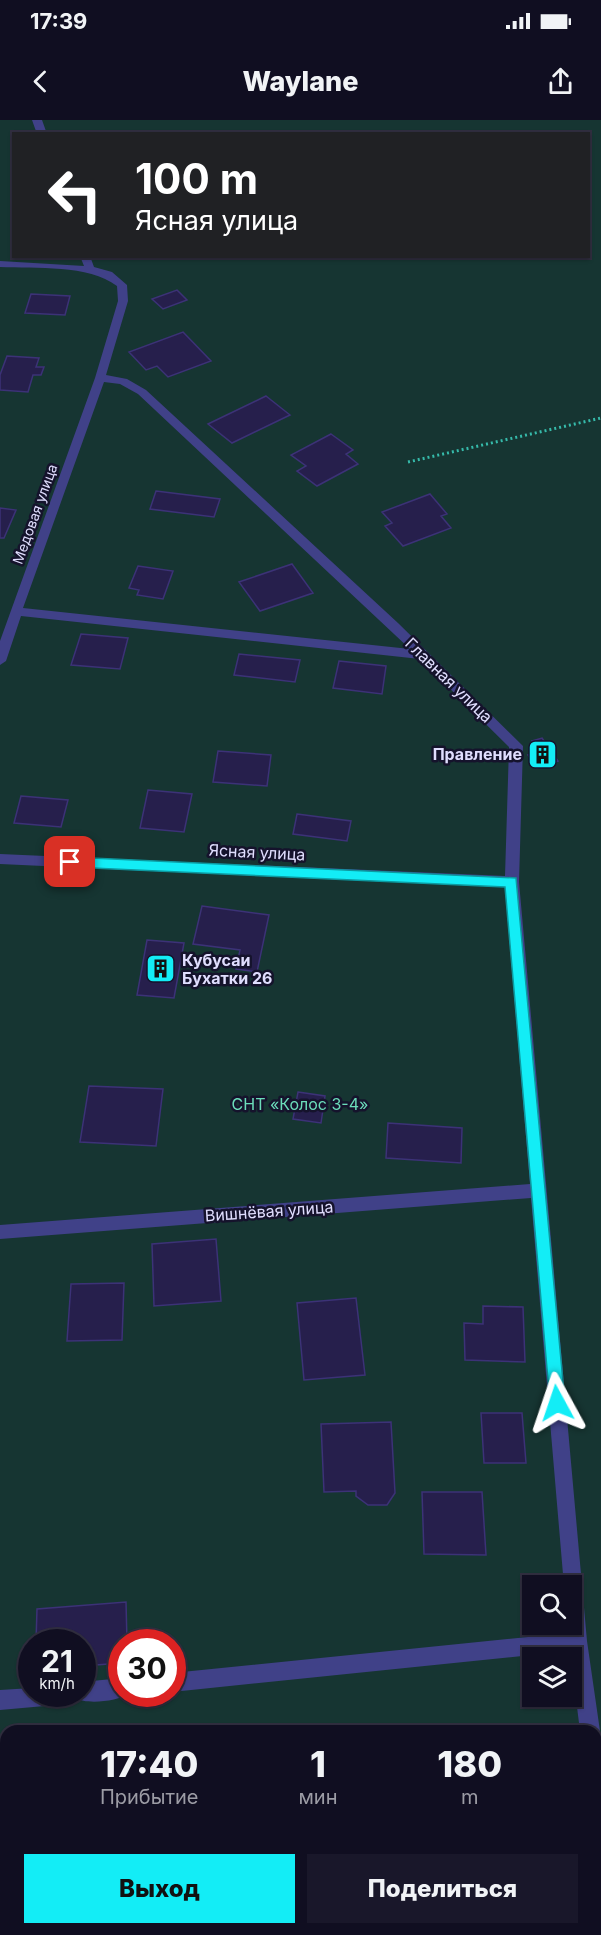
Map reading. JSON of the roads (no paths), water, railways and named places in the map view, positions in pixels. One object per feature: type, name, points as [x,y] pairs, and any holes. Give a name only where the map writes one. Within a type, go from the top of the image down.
[{"type":"street","points":[[0,264],[87,263],[108,274],[122,285],[123,301],[100,378]]},
{"type":"street","name":"Медовая улица","points":[[0,661],[100,378]]},
{"type":"street","name":"Главная улица","points":[[100,378],[123,381],[142,392],[424,655],[516,746],[512,882],[578,1641],[589,1725]]},
{"type":"street","points":[[16,611],[424,655]]},
{"type":"street","name":"Ясная улица","points":[[0,858],[512,882]]},
{"type":"street","name":"Вишнёвая улица","points":[[0,1232],[538,1190]]},
{"type":"street","points":[[186,1682],[578,1641]]},
{"type":"street","points":[[0,1700],[18,1698]]},
{"type":"place","name":"Правление","points":[[543,754]]},
{"type":"place","name":"Кубусаи Бухатки 26","points":[[161,969]]},
{"type":"park label","name":"СНТ «Колос 3-4»","points":[[300,1104]]}]
